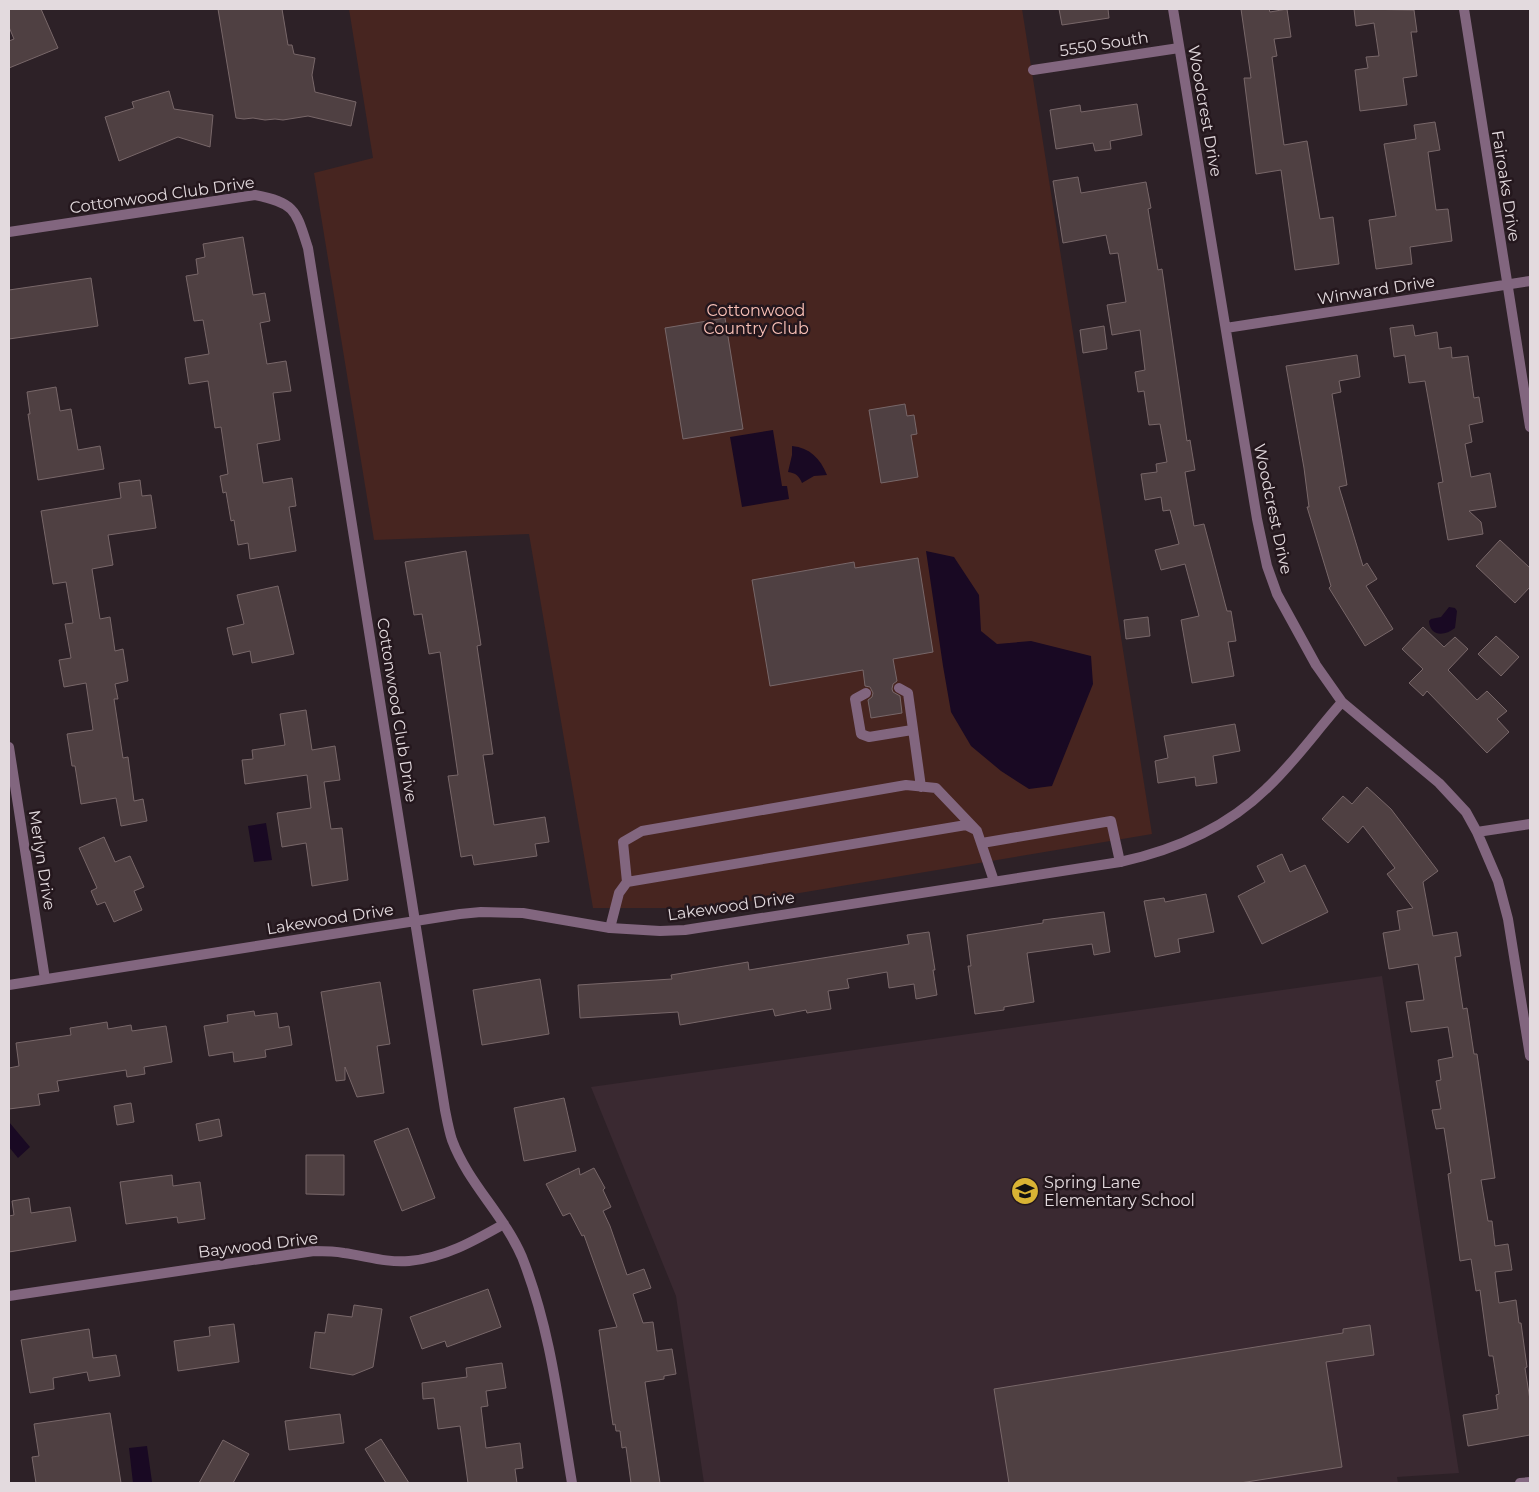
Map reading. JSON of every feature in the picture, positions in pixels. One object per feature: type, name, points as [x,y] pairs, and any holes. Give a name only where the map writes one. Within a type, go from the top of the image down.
[{"type":"street","name":"Woodcrest Drive","points":[[1173,9],[1257,519],[1267,566],[1277,594],[1295,629],[1316,665],[1342,702],[1440,783],[1466,812],[1477,832],[1498,881],[1508,919],[1530,1056]]},
{"type":"street","name":"Fairoaks Drive","points":[[1464,9],[1506,285],[1530,427]]},
{"type":"street","name":"5550 South","points":[[1034,70],[1179,48]]},
{"type":"street","name":"Cottonwood Club Drive","points":[[9,232],[255,195],[274,198],[290,206],[300,221],[308,248],[444,1110],[452,1140],[463,1162],[504,1224],[521,1256],[540,1306],[554,1371],[572,1483]]},
{"type":"street","name":"Winward Drive","points":[[1226,328],[1530,281]]},
{"type":"street","points":[[899,688],[908,693],[921,786]]},
{"type":"street","points":[[866,693],[855,699],[861,734],[869,737],[912,730]]},
{"type":"street","name":"Lakewood Drive","points":[[9,985],[415,920],[467,914],[516,913],[610,928],[660,931],[693,929],[1120,862],[1169,849],[1206,832],[1234,816],[1267,789],[1342,702]]},
{"type":"street","name":"Merlyn Drive","points":[[9,747],[45,979]]},
{"type":"street","points":[[610,928],[619,893],[627,882],[623,842],[642,831],[906,785],[936,788],[977,831],[994,881]]},
{"type":"street","points":[[982,843],[1111,821],[1120,862]]},
{"type":"street","points":[[1477,832],[1530,824]]},
{"type":"street","points":[[627,882],[966,825],[977,831]]},
{"type":"street","name":"Baywood Drive","points":[[9,1296],[314,1251],[343,1253],[375,1259],[408,1261],[441,1256],[474,1241],[504,1224]]},
{"type":"street","points":[[1520,1483],[1530,1482]]},
{"type":"shaded area","points":[[773,430],[782,486],[787,486],[789,499],[742,507],[730,437]]},
{"type":"shaded area","points":[[792,446],[804,449],[814,455],[827,475],[814,476],[802,483],[797,475],[788,472]]},
{"type":"shaded area","points":[[926,551],[954,557],[979,595],[981,631],[997,644],[1031,641],[1091,656],[1093,684],[1052,786],[1029,789],[1001,771],[971,746],[951,712]]},
{"type":"shaded area","points":[[1449,607],[1455,608],[1457,611],[1455,628],[1447,633],[1439,634],[1432,630],[1429,621],[1441,617]]},
{"type":"shaded area","points":[[266,823],[272,860],[254,862],[248,826]]},
{"type":"shaded area","name":"Spring Lane Elementary School","points":[[1382,976],[1459,1473],[1397,1477],[1398,1483],[704,1483],[676,1296],[591,1087]]},
{"type":"shaded area","points":[[9,1122],[30,1147],[18,1158],[9,1147]]},
{"type":"shaded area","points":[[147,1446],[152,1482],[133,1483],[129,1448]]},
{"type":"green space","name":"Cottonwood Country Club","points":[[349,9],[1022,9],[1152,834],[709,908],[593,908],[529,534],[374,540],[314,173],[373,158]]},
{"type":"building","points":[[9,9],[41,9],[58,48],[9,68],[9,41],[14,39],[9,27]]},
{"type":"building","points":[[218,9],[282,9],[288,45],[292,45],[294,54],[315,58],[312,75],[315,92],[356,102],[351,126],[308,116],[283,120],[236,118]]},
{"type":"building","points":[[1059,9],[1108,9],[1109,18],[1062,25]]},
{"type":"building","points":[[1241,9],[1269,9],[1270,12],[1287,9],[1291,37],[1274,39],[1277,56],[1272,57],[1284,145],[1307,141],[1320,219],[1333,217],[1339,264],[1295,270],[1281,170],[1256,174],[1244,78],[1251,78]]},
{"type":"building","points":[[1354,9],[1414,10],[1417,32],[1411,32],[1417,76],[1403,78],[1407,105],[1360,111],[1355,70],[1368,68],[1366,57],[1379,56],[1374,23],[1356,26]]},
{"type":"building","points":[[169,91],[174,109],[213,115],[210,147],[178,137],[119,161],[105,117],[134,108],[132,102]]},
{"type":"building","points":[[1137,104],[1142,135],[1110,141],[1111,149],[1095,151],[1093,143],[1056,149],[1050,110],[1080,105],[1081,112]]},
{"type":"building","points":[[1435,122],[1440,150],[1428,152],[1436,210],[1448,209],[1452,241],[1410,247],[1412,264],[1376,269],[1369,220],[1396,216],[1384,144],[1416,139],[1414,125]]},
{"type":"building","points":[[1078,177],[1081,193],[1146,182],[1151,208],[1148,209],[1158,270],[1162,269],[1187,441],[1190,440],[1195,470],[1185,472],[1194,526],[1204,524],[1227,611],[1231,611],[1236,641],[1228,642],[1234,676],[1192,683],[1181,620],[1199,616],[1185,564],[1161,570],[1155,550],[1179,544],[1170,510],[1163,511],[1161,497],[1145,500],[1141,474],[1157,472],[1156,464],[1167,462],[1160,424],[1149,425],[1144,391],[1138,392],[1135,372],[1145,370],[1140,330],[1112,335],[1107,305],[1126,302],[1118,253],[1110,254],[1106,235],[1063,243],[1053,181]]},
{"type":"building","points":[[243,237],[253,295],[265,293],[270,321],[260,323],[267,364],[286,361],[291,391],[273,393],[280,440],[257,444],[263,483],[292,478],[296,506],[289,507],[296,551],[250,559],[248,543],[238,545],[234,520],[231,521],[226,492],[223,493],[220,476],[228,474],[221,427],[215,428],[208,381],[189,384],[185,358],[209,354],[203,320],[194,321],[186,276],[198,274],[196,259],[205,257],[203,244]]},
{"type":"building","points":[[91,278],[98,326],[9,339],[9,290]]},
{"type":"building","points":[[725,318],[743,429],[683,439],[665,328]]},
{"type":"building","points":[[1413,325],[1415,336],[1437,332],[1439,349],[1451,347],[1452,358],[1468,356],[1474,398],[1479,397],[1483,422],[1469,425],[1472,442],[1465,444],[1471,477],[1490,473],[1496,507],[1469,511],[1481,522],[1483,534],[1448,540],[1438,483],[1443,482],[1425,381],[1409,383],[1405,355],[1394,357],[1390,328]]},
{"type":"building","points":[[1104,326],[1107,349],[1083,353],[1080,330]]},
{"type":"building","points":[[1357,355],[1360,377],[1339,381],[1341,392],[1332,394],[1347,485],[1339,487],[1363,566],[1367,563],[1377,579],[1366,586],[1393,629],[1365,646],[1329,588],[1331,586],[1307,507],[1309,507],[1304,468],[1286,366]]},
{"type":"building","points":[[56,387],[60,411],[71,409],[78,450],[100,446],[104,469],[38,480],[28,414],[30,414],[27,392]]},
{"type":"building","points":[[905,404],[907,416],[914,415],[917,434],[911,435],[918,477],[881,483],[869,410]]},
{"type":"building","points":[[140,480],[142,496],[151,495],[156,528],[108,535],[113,565],[92,569],[100,619],[110,617],[115,651],[123,649],[128,681],[115,684],[118,699],[114,699],[123,758],[128,757],[134,801],[143,799],[147,821],[121,826],[116,798],[81,804],[75,766],[72,766],[67,734],[93,730],[86,683],[64,687],[59,660],[71,658],[65,624],[73,623],[66,582],[53,584],[41,511],[121,498],[119,483]]},
{"type":"building","points":[[1500,540],[1530,568],[1530,587],[1515,603],[1476,566]]},
{"type":"building","points":[[466,551],[481,645],[477,646],[493,754],[483,755],[494,825],[545,817],[549,842],[535,844],[537,856],[474,865],[472,855],[461,857],[448,776],[458,775],[440,652],[429,654],[422,614],[414,615],[405,562]]},
{"type":"building","points":[[918,558],[933,652],[893,659],[897,681],[893,684],[892,689],[893,692],[900,696],[902,713],[871,718],[868,700],[872,697],[873,693],[870,687],[865,686],[863,670],[770,686],[752,580],[854,562],[855,568]]},
{"type":"building","points":[[278,586],[294,654],[252,663],[250,651],[233,655],[227,628],[244,624],[237,595]]},
{"type":"building","points":[[1148,617],[1150,636],[1126,639],[1124,620]]},
{"type":"building","points":[[1423,627],[1444,647],[1455,637],[1468,649],[1448,670],[1477,700],[1487,691],[1507,711],[1497,719],[1509,732],[1487,753],[1427,691],[1423,696],[1409,683],[1423,669],[1402,649]]},
{"type":"building","points":[[1496,636],[1519,657],[1501,676],[1478,654]]},
{"type":"building","points":[[306,710],[312,750],[335,746],[340,780],[324,782],[331,829],[342,828],[348,880],[312,886],[306,843],[282,847],[277,813],[311,808],[307,775],[245,784],[242,760],[253,759],[252,750],[285,745],[280,714]]},
{"type":"building","points":[[1235,724],[1240,751],[1213,756],[1217,783],[1196,786],[1195,777],[1158,783],[1155,761],[1168,758],[1164,736]]},
{"type":"building","points":[[1367,787],[1391,809],[1438,871],[1423,882],[1433,936],[1457,932],[1461,956],[1455,957],[1463,1009],[1467,1008],[1474,1054],[1477,1054],[1495,1178],[1481,1180],[1488,1221],[1492,1221],[1495,1246],[1508,1244],[1512,1270],[1495,1272],[1499,1303],[1516,1300],[1519,1323],[1521,1323],[1530,1400],[1530,1435],[1468,1446],[1463,1415],[1498,1409],[1496,1395],[1499,1394],[1493,1356],[1489,1356],[1480,1290],[1476,1291],[1471,1259],[1460,1261],[1448,1174],[1451,1173],[1444,1128],[1436,1129],[1432,1110],[1441,1109],[1436,1081],[1441,1080],[1438,1060],[1453,1057],[1448,1027],[1411,1032],[1406,1002],[1424,1000],[1418,964],[1389,969],[1383,933],[1400,930],[1397,911],[1413,908],[1387,874],[1395,868],[1363,826],[1348,843],[1322,819],[1343,796],[1352,804]]},
{"type":"building","points":[[104,837],[115,862],[130,856],[144,887],[134,891],[142,910],[114,922],[105,902],[97,905],[91,891],[97,888],[79,848]]},
{"type":"building","points":[[1282,854],[1290,872],[1305,865],[1328,912],[1262,944],[1238,896],[1265,882],[1257,866]]},
{"type":"building","points":[[1206,894],[1214,932],[1178,939],[1180,952],[1155,957],[1144,901],[1164,898],[1165,902]]},
{"type":"building","points":[[1104,912],[1110,952],[1094,955],[1092,944],[1027,953],[1034,1002],[1004,1007],[1004,1010],[975,1014],[968,966],[971,966],[967,935],[1043,923],[1043,920]]},
{"type":"building","points":[[929,932],[937,995],[916,999],[914,984],[889,988],[887,972],[847,979],[849,988],[828,991],[831,1009],[807,1013],[806,1010],[775,1016],[773,1009],[680,1025],[678,1012],[580,1018],[578,985],[672,979],[671,975],[748,962],[749,970],[909,944],[907,935]]},
{"type":"building","points":[[540,979],[549,1034],[482,1045],[473,990]]},
{"type":"building","points":[[380,982],[390,1044],[377,1046],[384,1093],[357,1097],[345,1067],[345,1080],[336,1081],[321,992]]},
{"type":"building","points":[[254,1011],[255,1016],[277,1013],[279,1028],[289,1026],[292,1045],[265,1050],[266,1057],[234,1062],[233,1052],[209,1056],[204,1026],[228,1022],[227,1015]]},
{"type":"building","points":[[107,1022],[108,1029],[131,1025],[132,1031],[166,1026],[172,1062],[144,1067],[145,1074],[127,1077],[126,1070],[57,1081],[59,1091],[38,1094],[40,1105],[9,1109],[9,1068],[19,1066],[16,1043],[71,1035],[70,1028]]},
{"type":"building","points":[[564,1098],[576,1151],[524,1161],[514,1108]]},
{"type":"building","points":[[131,1103],[134,1122],[117,1125],[114,1106]]},
{"type":"building","points":[[219,1119],[222,1136],[199,1141],[196,1124]]},
{"type":"building","points":[[408,1128],[435,1198],[402,1211],[374,1141]]},
{"type":"building","points":[[306,1155],[344,1155],[344,1195],[306,1194]]},
{"type":"building","points":[[579,1168],[580,1175],[594,1168],[605,1188],[603,1190],[611,1207],[603,1211],[627,1275],[644,1269],[651,1288],[633,1294],[643,1323],[653,1322],[657,1351],[672,1349],[676,1374],[664,1376],[664,1379],[645,1382],[660,1483],[631,1483],[626,1447],[622,1448],[620,1431],[616,1431],[615,1424],[613,1425],[599,1330],[617,1327],[584,1235],[582,1236],[570,1213],[563,1216],[546,1184]]},
{"type":"building","points":[[172,1175],[173,1186],[200,1182],[205,1219],[178,1223],[177,1217],[126,1224],[120,1182]]},
{"type":"building","points":[[29,1198],[31,1213],[70,1207],[76,1241],[9,1252],[9,1216],[14,1215],[12,1201]]},
{"type":"building","points":[[488,1289],[501,1327],[447,1347],[445,1341],[422,1349],[410,1317]]},
{"type":"building","points":[[354,1305],[382,1309],[373,1367],[353,1375],[310,1368],[315,1332],[325,1333],[328,1314],[352,1317]]},
{"type":"building","points":[[234,1324],[239,1362],[178,1371],[174,1341],[210,1336],[209,1327]]},
{"type":"building","points":[[1370,1325],[1374,1355],[1326,1362],[1342,1467],[1240,1483],[1009,1483],[994,1389],[1343,1333],[1343,1329]]},
{"type":"building","points":[[89,1329],[93,1358],[116,1355],[120,1376],[89,1381],[87,1372],[53,1378],[54,1389],[30,1393],[21,1340]]},
{"type":"building","points":[[502,1363],[506,1388],[486,1391],[488,1406],[481,1407],[486,1448],[520,1443],[523,1468],[515,1469],[517,1483],[468,1483],[460,1426],[438,1429],[434,1398],[423,1399],[422,1383],[467,1377],[466,1368]]},
{"type":"building","points":[[110,1413],[121,1483],[36,1483],[32,1457],[39,1456],[34,1424]]},
{"type":"building","points":[[340,1414],[344,1443],[289,1450],[285,1421]]},
{"type":"building","points":[[381,1439],[409,1483],[386,1483],[365,1449]]},
{"type":"building","points":[[223,1440],[249,1454],[233,1483],[199,1483]]},
{"type":"place","name":"Spring Lane Elementary School","points":[[1025,1191]]}]
